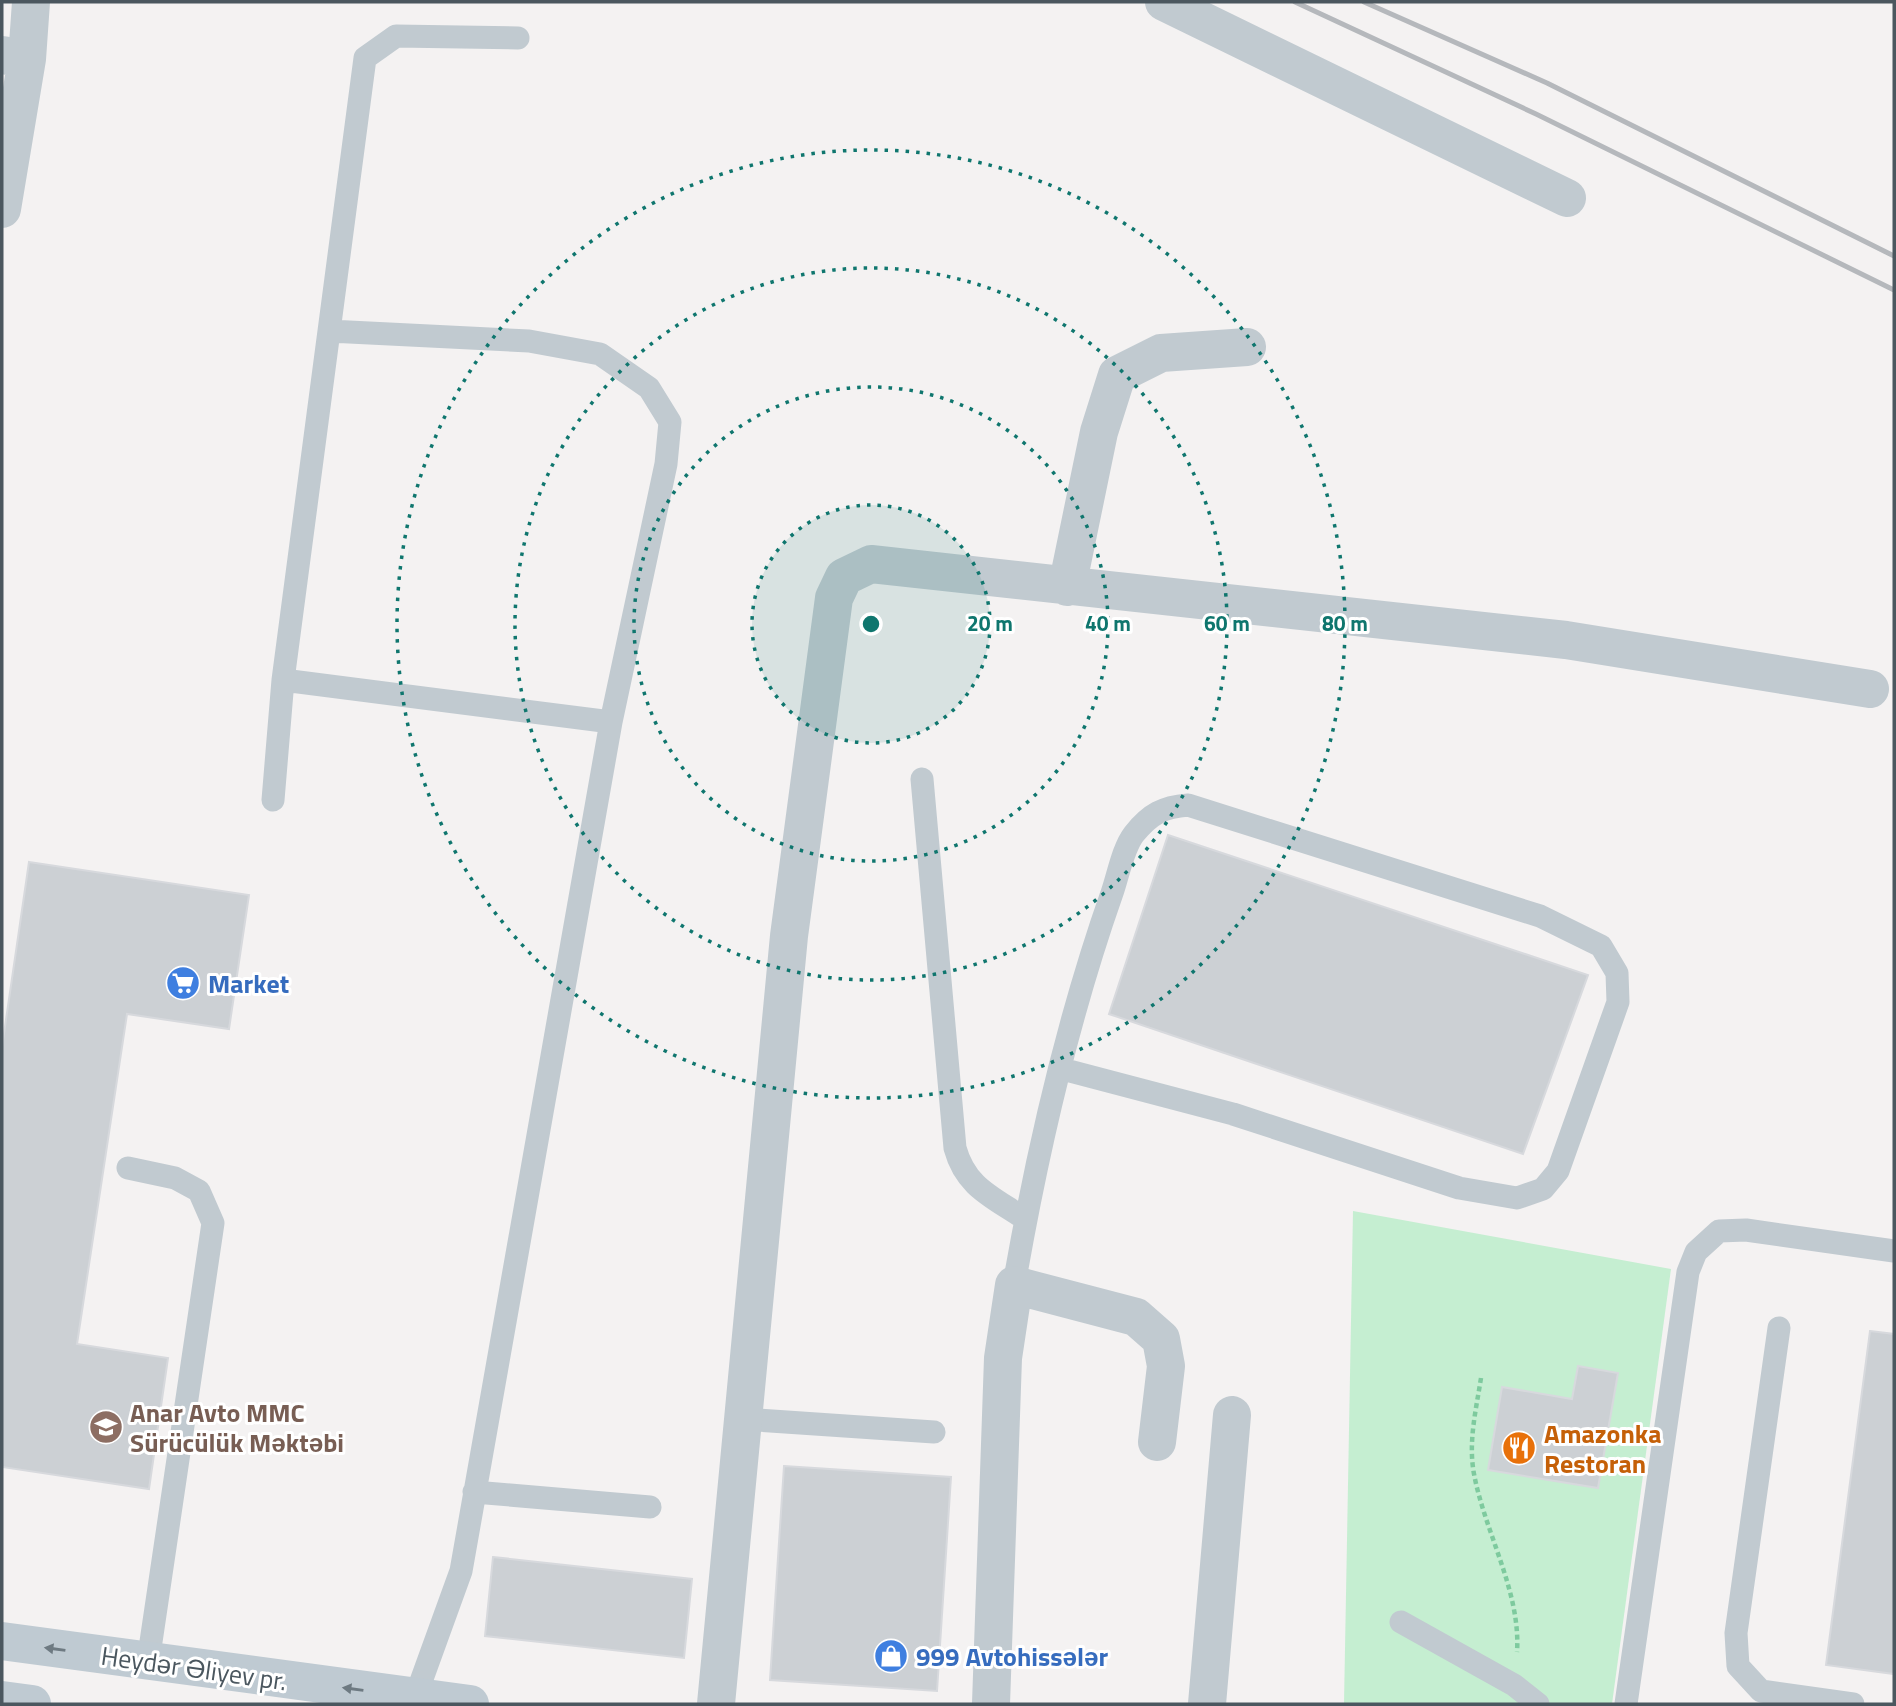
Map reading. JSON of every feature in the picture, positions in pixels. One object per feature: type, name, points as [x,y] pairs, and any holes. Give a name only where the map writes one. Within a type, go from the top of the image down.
[{"type":"main road","name":"Heydər Əliyev pr.","points":[[2,1641],[414,1701],[470,1704]]},
{"type":"main road","points":[[2,1700],[32,1704]]},
{"type":"street","points":[[2,209],[14,57],[30,2]]},
{"type":"street","points":[[1164,2],[1567,198]]},
{"type":"street","points":[[1067,587],[1099,432],[1117,375],[1161,353],[1247,347]]},
{"type":"street","points":[[716,1704],[789,936],[834,598],[844,578],[872,564],[1566,640],[1870,690]]},
{"type":"street","points":[[991,1704],[1003,1358],[1014,1285],[1136,1317],[1161,1339],[1166,1366],[1157,1442]]},
{"type":"street","points":[[1207,1704],[1232,1415]]},
{"type":"lane","points":[[273,800],[283,680],[365,58],[396,36],[518,38]]},
{"type":"lane","points":[[329,331],[529,341],[600,354],[649,388],[670,422],[666,464],[611,722],[461,1571],[414,1701]]},
{"type":"lane","points":[[283,680],[611,722]]},
{"type":"lane","points":[[922,779],[955,1148],[961,1169],[971,1182],[1026,1219]]},
{"type":"lane","points":[[1014,1285],[1026,1219],[1062,1069],[1101,924],[1133,835],[1163,807],[1188,805],[1541,916],[1601,946],[1617,974],[1618,1002],[1559,1171],[1543,1189],[1517,1198],[1460,1188],[1233,1114],[1062,1069]]},
{"type":"lane","points":[[128,1168],[175,1178],[199,1191],[214,1223],[148,1662]]},
{"type":"lane","points":[[1626,1704],[1688,1272],[1696,1252],[1719,1231],[1746,1230],[1894,1251]]},
{"type":"lane","points":[[1779,1328],[1736,1633],[1738,1666],[1761,1691],[1853,1704]]},
{"type":"lane","points":[[742,1419],[934,1432]]},
{"type":"lane","points":[[474,1492],[650,1507]]},
{"type":"lane","points":[[1401,1622],[1514,1685],[1538,1704]]},
{"type":"path","points":[[1481,1378],[1471,1441],[1474,1474],[1512,1605],[1518,1639],[1514,1685]]},
{"type":"green space","points":[[1353,1211],[1671,1269],[1612,1704],[1344,1704]]},
{"type":"building","points":[[1168,835],[1588,975],[1523,1154],[1109,1014]]},
{"type":"building","points":[[29,862],[249,895],[229,1029],[127,1014],[77,1344],[168,1358],[149,1489],[2,1467],[2,1047]]},
{"type":"building","points":[[1870,1331],[1894,1334],[1894,1674],[1826,1665]]},
{"type":"building","points":[[1578,1366],[1618,1373],[1598,1488],[1488,1470],[1502,1387],[1572,1399]]},
{"type":"building","points":[[784,1466],[951,1477],[937,1691],[770,1680]]},
{"type":"building","points":[[493,1557],[692,1579],[684,1658],[485,1636]]},
{"type":"railway","points":[[1295,2],[1536,114],[1894,290]]},
{"type":"railway","points":[[1364,2],[1547,83],[1894,256]]},
{"type":"place","name":"Market","points":[[183,983]]},
{"type":"place","name":"Anar Avto MMC Sürücülük Məktəbi","points":[[106,1427]]},
{"type":"place","name":"Amazonka Restoran","points":[[1519,1448]]},
{"type":"place","name":"999 Avtohissələr","points":[[891,1656]]}]
